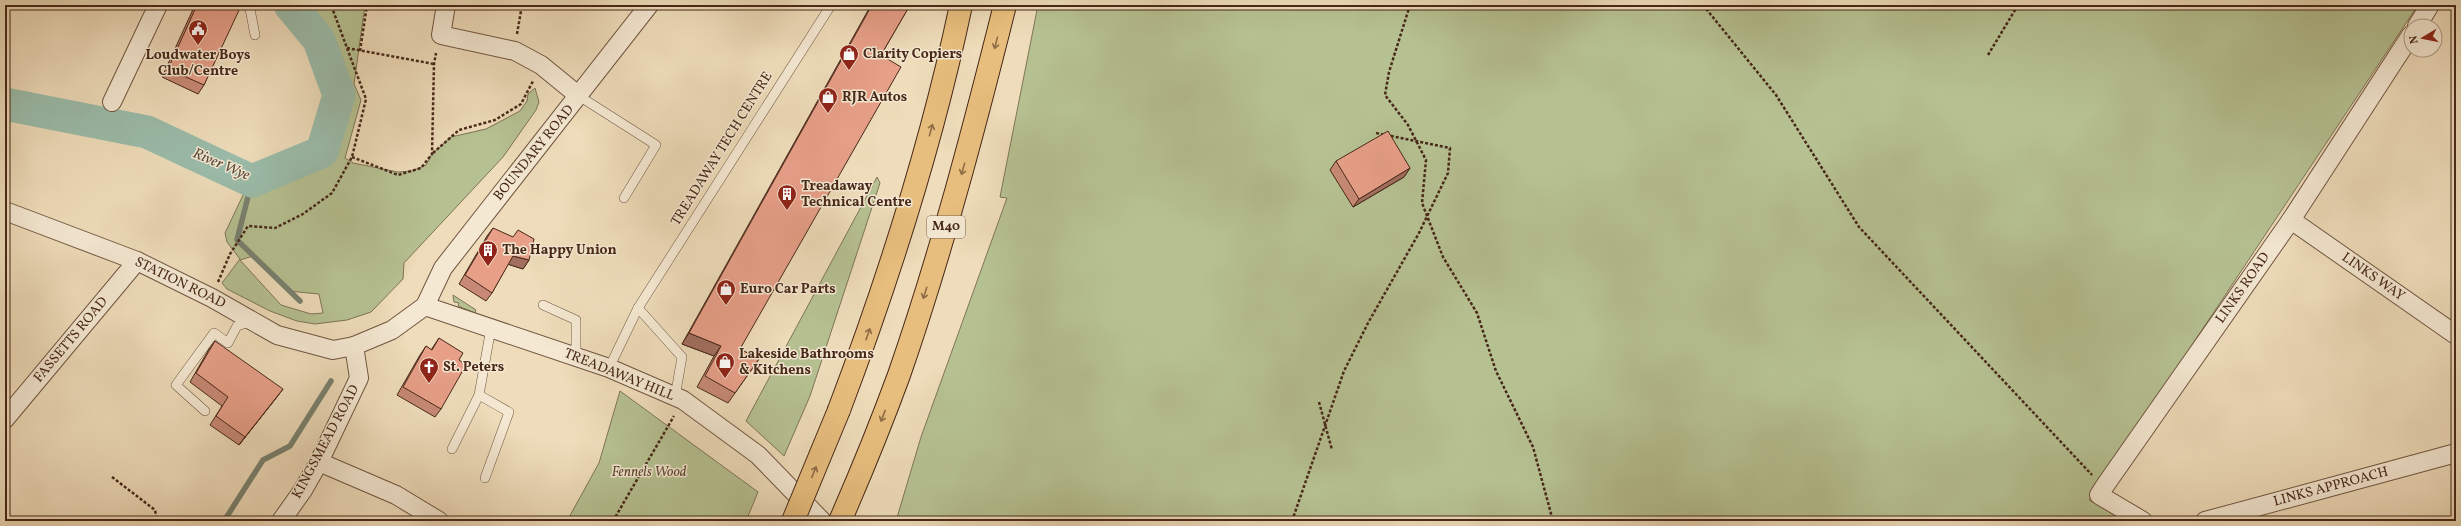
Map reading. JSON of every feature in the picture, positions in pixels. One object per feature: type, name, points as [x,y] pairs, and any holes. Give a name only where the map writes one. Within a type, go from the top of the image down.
[{"type":"highway","name":"M40","points":[[793,521],[839,410],[871,325],[919,172],[946,78],[962,5]]},
{"type":"highway","name":"M40","points":[[840,521],[899,374],[936,261],[976,122],[1005,5]]},
{"type":"street","points":[[112,102],[158,5]]},
{"type":"street","points":[[446,5],[441,35],[515,50],[541,65],[579,96]]},
{"type":"street","name":"BOUNDARY ROAD","points":[[425,306],[443,268],[649,5]]},
{"type":"street","points":[[2422,18],[2430,5]]},
{"type":"street","name":"LINKS ROAD","points":[[2104,487],[2291,220],[2403,47]]},
{"type":"street","name":"STATION ROAD","points":[[5,211],[137,261],[212,298],[277,335],[333,350],[354,346]]},
{"type":"street","name":"LINKS WAY","points":[[2291,220],[2456,335]]},
{"type":"street","name":"FASSETTS ROAD","points":[[5,419],[137,261]]},
{"type":"street","points":[[354,346],[392,330],[425,306]]},
{"type":"street","name":"TREADAWAY HILL","points":[[425,306],[609,368],[679,399],[758,455],[822,521]]},
{"type":"street","name":"KINGSMEAD ROAD","points":[[281,521],[303,490],[319,462],[359,378],[354,346]]},
{"type":"street","name":"LINKS APPROACH","points":[[2205,521],[2456,453]]},
{"type":"street","points":[[319,462],[396,496],[440,521]]},
{"type":"street","points":[[2104,487],[2099,495],[2144,521]]},
{"type":"lane","points":[[246,5],[250,9],[256,35]]},
{"type":"lane","name":"TREADAWAY TECH CENTRE","points":[[609,368],[638,308],[830,5]]},
{"type":"lane","points":[[579,96],[656,145],[624,198]]},
{"type":"lane","points":[[543,305],[576,320],[576,356]]},
{"type":"lane","points":[[638,308],[682,357],[679,399]]},
{"type":"lane","points":[[206,410],[176,385],[214,334],[228,343],[237,326],[253,321]]},
{"type":"lane","points":[[452,449],[479,395],[490,328]]},
{"type":"lane","points":[[479,395],[509,412],[485,478]]},
{"type":"path","points":[[212,298],[230,254],[248,226],[275,228],[303,214],[332,193],[352,157],[366,99],[331,5]]},
{"type":"path","points":[[360,50],[366,5]]},
{"type":"path","points":[[515,50],[522,5]]},
{"type":"path","points":[[1410,5],[1389,72],[1385,95],[1408,125],[1426,160],[1422,203],[1443,257],[1477,313],[1496,371],[1533,447],[1553,521]]},
{"type":"path","points":[[1703,5],[1776,95],[1859,227],[2104,487]]},
{"type":"path","points":[[1988,55],[2018,5]]},
{"type":"path","points":[[432,154],[434,64],[441,35]]},
{"type":"path","points":[[347,48],[434,64]]},
{"type":"path","points":[[352,157],[398,175],[421,168],[432,154],[459,130],[495,120],[521,104],[541,65]]},
{"type":"path","points":[[1292,521],[1344,371],[1368,323],[1427,216],[1448,172],[1450,148],[1376,133]]},
{"type":"path","points":[[612,521],[679,399]]},
{"type":"path","points":[[1319,402],[1332,450]]},
{"type":"path","points":[[112,477],[155,510],[157,521]]},
{"type":"green space","points":[[292,5],[365,5],[354,84],[361,100],[345,158],[353,163],[398,172],[412,171],[426,165],[432,154],[451,137],[486,129],[520,111],[527,101],[528,94],[535,88],[539,102],[536,110],[503,157],[404,263],[403,279],[371,312],[347,320],[315,324],[297,321],[270,311],[227,289],[222,283],[240,259],[227,242],[225,233],[245,191],[251,186],[267,181],[290,168],[313,150],[327,131],[334,111],[335,90],[331,69],[321,47],[308,26]],"holes":[[[253,256],[288,291],[319,294],[323,313],[311,314],[281,305],[240,260]]]},
{"type":"green space","points":[[1038,5],[2418,5],[2409,18],[2403,18],[2403,28],[2089,500],[2126,521],[896,521],[921,437],[1007,198],[1000,197]]},
{"type":"green space","points":[[877,177],[880,183],[810,396],[784,456],[746,421]]},
{"type":"green space","points":[[453,295],[476,310],[475,313],[458,306],[459,303],[454,302]]},
{"type":"green space","name":"Fennels Wood","points":[[620,391],[758,492],[746,521],[567,521],[599,463]]},
{"type":"building","name":"Loudwater Boys Club/Centre","points":[[197,5],[241,6],[204,85],[168,69]]},
{"type":"building","name":"Treadaway Technical Centre","points":[[872,5],[910,5],[881,55],[901,67],[740,349],[759,359],[735,393],[705,376],[721,346],[689,333]]},
{"type":"building","points":[[1388,131],[1410,168],[1359,199],[1336,161]]},
{"type":"building","name":"The Happy Union","points":[[493,228],[513,237],[518,230],[534,239],[529,260],[513,256],[492,293],[465,275]]},
{"type":"building","name":"St. Peters","points":[[439,338],[463,353],[459,360],[466,365],[441,409],[403,387],[426,346],[432,350]]},
{"type":"building","points":[[215,341],[283,389],[245,437],[216,416],[228,397],[196,373]]},
{"type":"waterway","name":"River Wye","points":[[5,104],[147,132],[252,181],[322,152],[339,95],[319,40],[290,5]]},
{"type":"waterway","points":[[252,181],[237,240],[300,301]]},
{"type":"waterway","points":[[224,521],[263,460],[290,446],[331,381]]},
{"type":"place","name":"Loudwater Boys Club/Centre","points":[[198,46]]},
{"type":"place","name":"Clarity Copiers","points":[[849,71]]},
{"type":"place","name":"RJR Autos","points":[[828,114]]},
{"type":"place","name":"Treadaway Technical Centre","points":[[787,211]]},
{"type":"place","name":"The Happy Union","points":[[488,267]]},
{"type":"place","name":"Euro Car Parts","points":[[726,306]]},
{"type":"place","name":"Lakeside Bathrooms & Kitchens","points":[[725,379]]},
{"type":"place","name":"St. Peters","points":[[429,384]]}]
